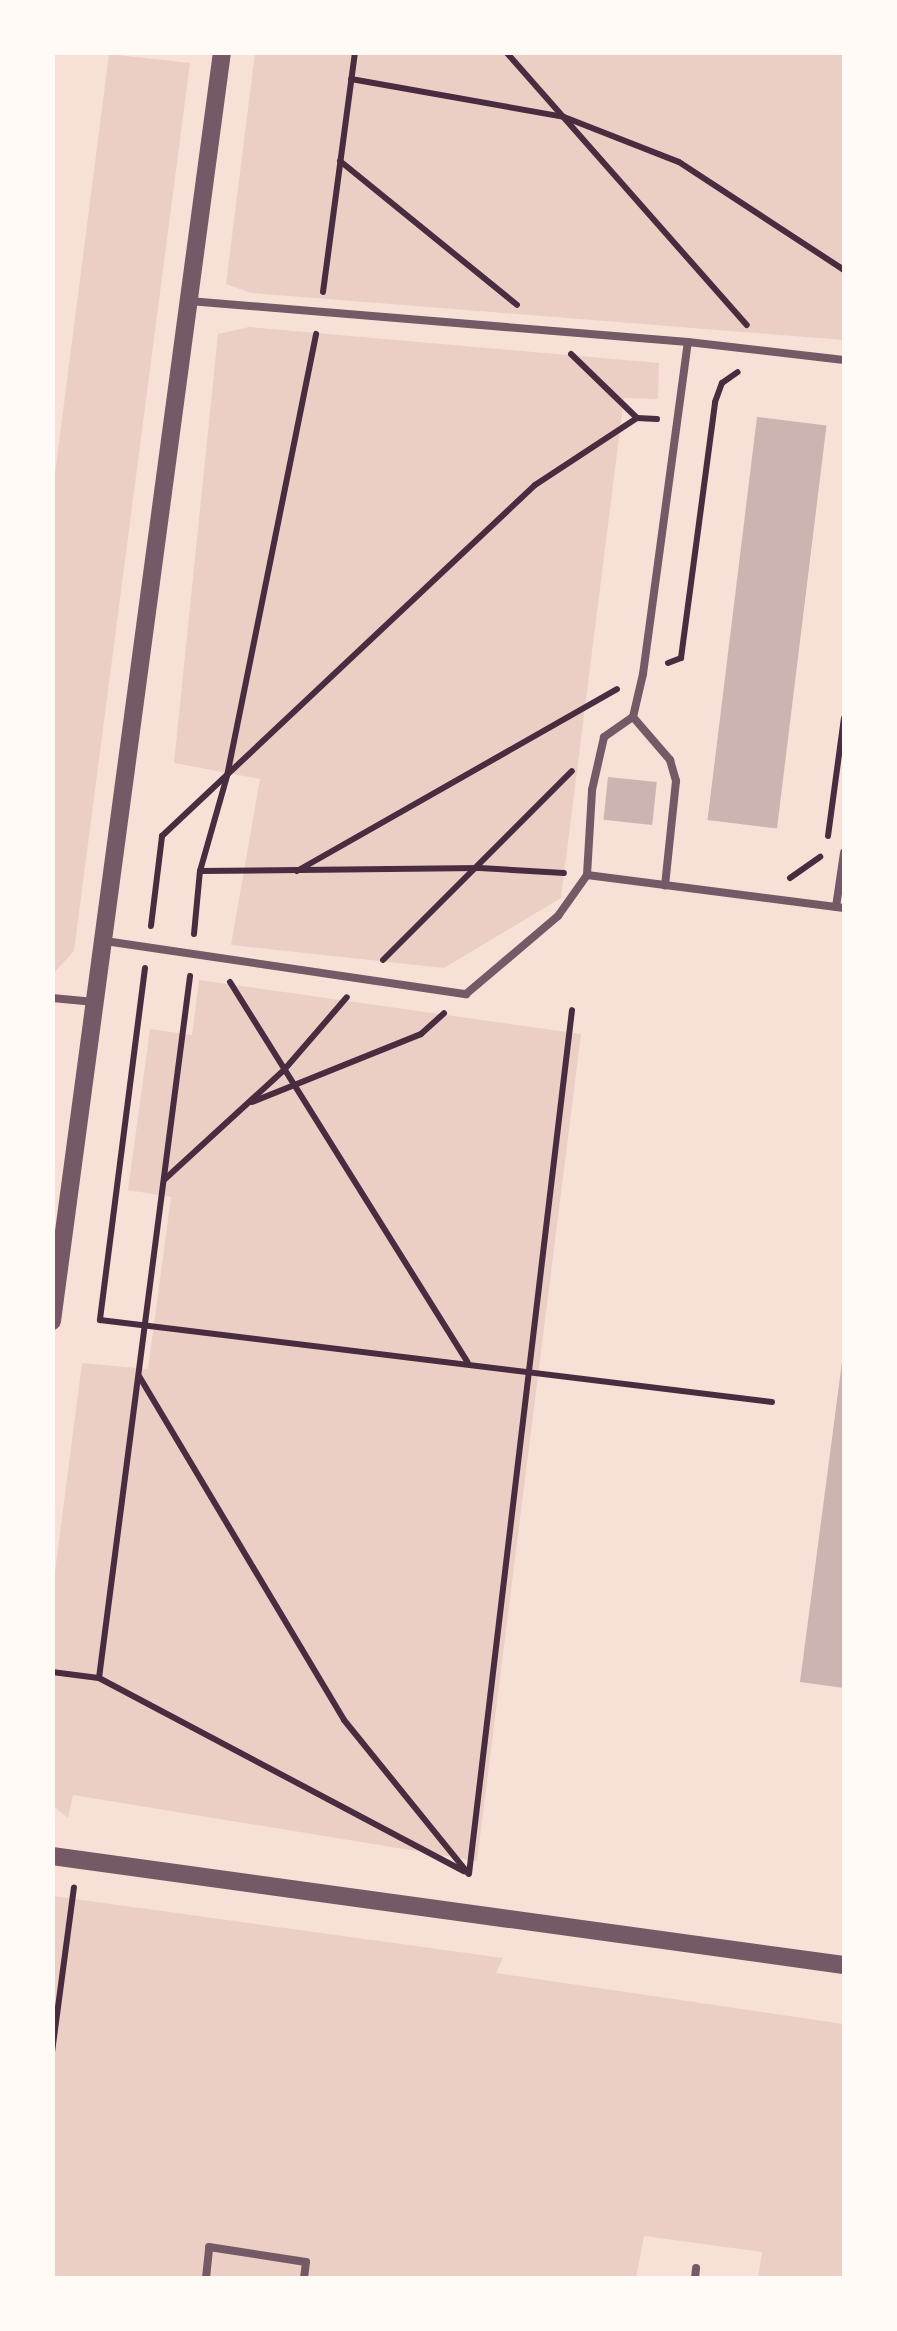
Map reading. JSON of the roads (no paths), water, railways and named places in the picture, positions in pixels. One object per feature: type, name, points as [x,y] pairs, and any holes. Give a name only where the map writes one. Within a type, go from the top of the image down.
[{"type":"street","points":[[52,1321],[222,52]]},
{"type":"street","points":[[52,1856],[844,1965]]},
{"type":"lane","points":[[189,301],[542,327],[844,360]]},
{"type":"lane","points":[[103,941],[466,994],[558,916],[586,875],[592,790],[604,737],[633,717],[643,674],[688,342]]},
{"type":"lane","points":[[633,717],[670,760],[676,782],[666,885]]},
{"type":"lane","points":[[586,875],[840,908],[844,853]]},
{"type":"lane","points":[[52,998],[95,1002]]},
{"type":"lane","points":[[206,2278],[209,2247],[306,2262],[304,2278]]},
{"type":"lane","points":[[695,2278],[696,2268]]}]
